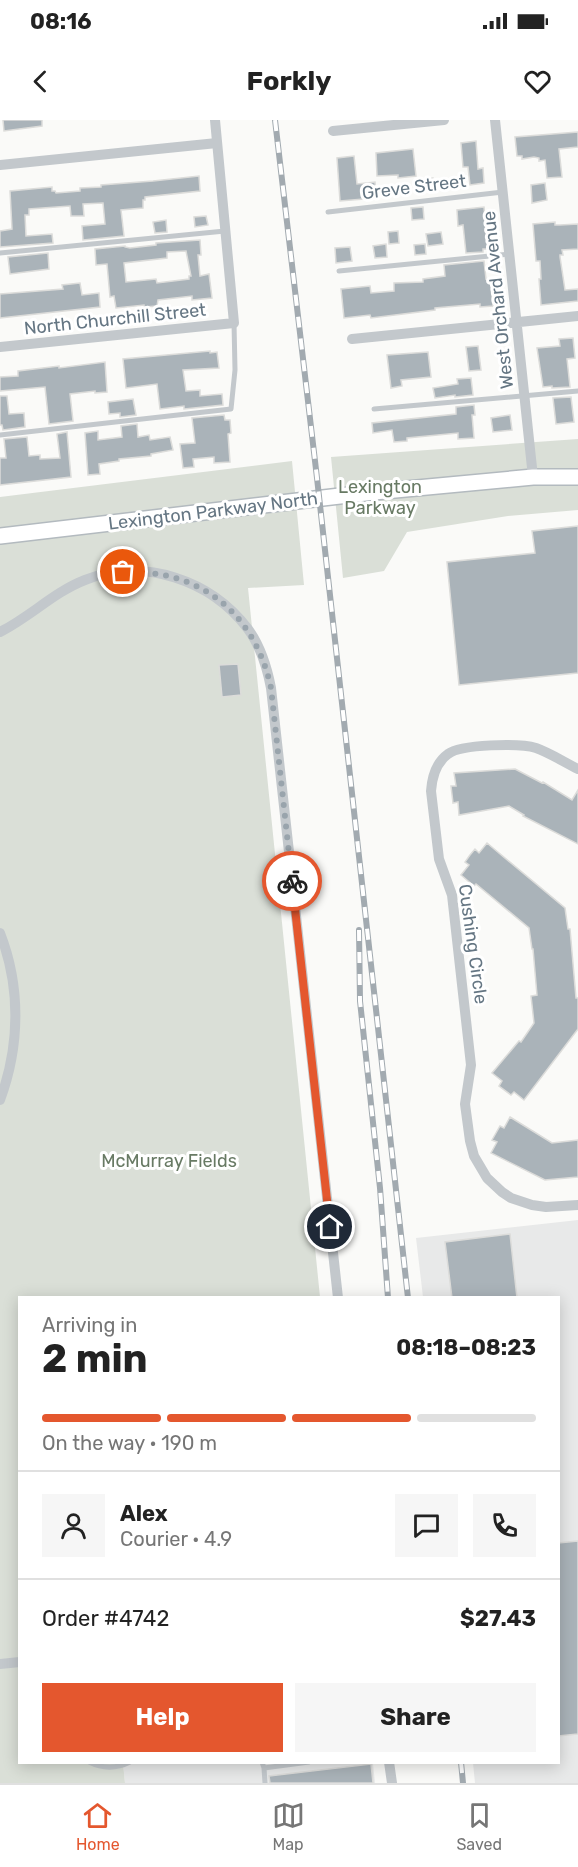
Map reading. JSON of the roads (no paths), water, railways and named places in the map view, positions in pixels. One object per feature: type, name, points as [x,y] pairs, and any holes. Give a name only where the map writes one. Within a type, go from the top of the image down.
[{"type":"main road","name":"Lexington Parkway North","points":[[532,477],[578,466]]},
{"type":"main road","name":"Lexington Parkway North","points":[[0,536],[374,492],[532,477],[578,477]]},
{"type":"street","points":[[215,120],[234,323]]},
{"type":"street","points":[[333,131],[444,120]]},
{"type":"street","name":"West Orchard Avenue","points":[[495,120],[532,477]]},
{"type":"street","points":[[0,165],[217,143]]},
{"type":"street","points":[[352,339],[578,316]]},
{"type":"street","name":"North Churchill Street","points":[[0,347],[234,323]]},
{"type":"street","points":[[0,632],[64,589],[86,579],[106,574],[138,571],[177,578],[217,598],[248,630],[261,653],[271,688],[338,1296]]},
{"type":"street","name":"Cushing Circle","points":[[578,769],[527,746],[465,748],[448,754],[441,762],[432,780],[431,791],[439,859],[452,895],[471,1065],[465,1104],[474,1156],[487,1178],[511,1198],[546,1207],[578,1205]]},
{"type":"street","points":[[0,933],[12,973],[15,1018],[13,1054],[0,1100]]},
{"type":"street","points":[[0,1664],[18,1662]]},
{"type":"street","points":[[389,1764],[392,1783]]},
{"type":"lane","name":"Greve Street","points":[[328,212],[503,192]]},
{"type":"lane","points":[[0,253],[225,231]]},
{"type":"lane","points":[[339,271],[510,254]]},
{"type":"lane","points":[[0,435],[231,409],[236,370],[234,323]]},
{"type":"lane","points":[[374,409],[578,391]]},
{"type":"lane","points":[[96,1764],[110,1768],[126,1764]]},
{"type":"lane","points":[[265,1783],[263,1765],[278,1764]]},
{"type":"railway","points":[[275,120],[408,1296]]},
{"type":"railway","points":[[359,930],[360,1001],[380,1188],[388,1296]]},
{"type":"railway","points":[[461,1764],[463,1783]]},
{"type":"park label","name":"Lexington Parkway","points":[[380,497]]},
{"type":"park label","name":"McMurray Fields","points":[[169,1161]]}]
